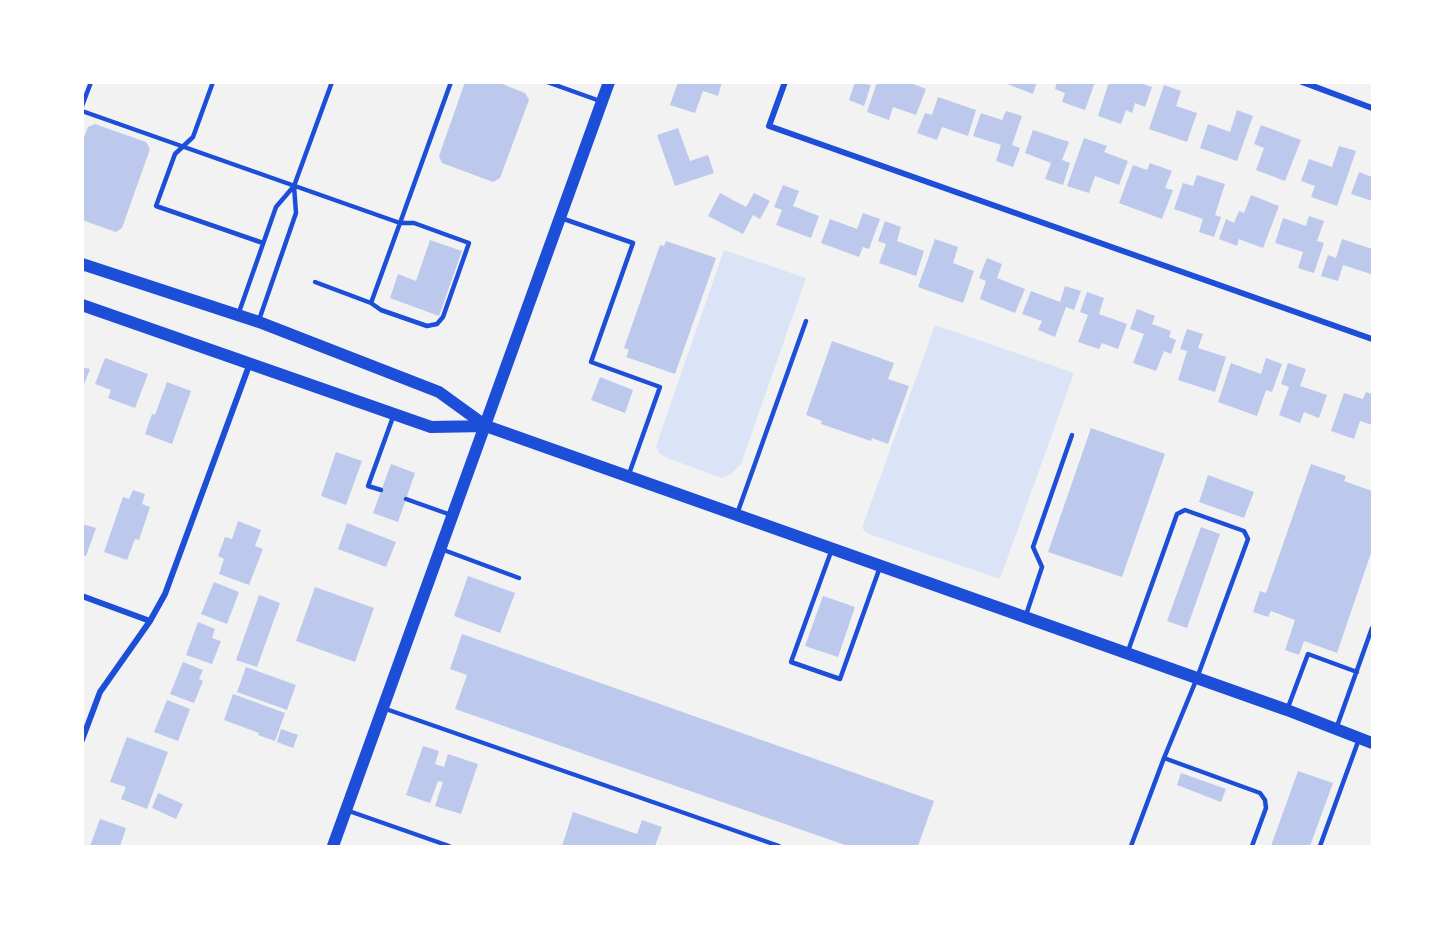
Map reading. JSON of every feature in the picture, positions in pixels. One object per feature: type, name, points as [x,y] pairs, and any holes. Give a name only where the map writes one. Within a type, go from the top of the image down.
[{"type":"main road","points":[[333,846],[609,82]]},
{"type":"main road","points":[[82,264],[258,322],[439,392],[486,426],[1372,742]]},
{"type":"main road","points":[[82,305],[431,427],[486,426]]},
{"type":"street","points":[[785,82],[769,126],[1372,339]]},
{"type":"street","points":[[1302,82],[1372,108]]},
{"type":"street","points":[[82,740],[100,692],[150,621],[165,594],[250,362]]},
{"type":"street","points":[[82,596],[150,621]]},
{"type":"lane","points":[[82,106],[91,82]]},
{"type":"lane","points":[[213,82],[193,138],[176,154],[156,206],[263,243]]},
{"type":"lane","points":[[238,315],[276,207],[294,186],[332,82]]},
{"type":"lane","points":[[371,303],[451,82]]},
{"type":"lane","points":[[547,82],[602,102]]},
{"type":"lane","points":[[82,111],[400,223],[414,223],[469,243],[443,317],[436,324],[427,326],[416,324],[381,310],[371,303],[315,282]]},
{"type":"lane","points":[[258,322],[296,213],[294,186]]},
{"type":"lane","points":[[561,218],[633,243],[591,362],[660,387],[628,477]]},
{"type":"lane","points":[[736,515],[806,321]]},
{"type":"lane","points":[[381,490],[368,486],[394,414]]},
{"type":"lane","points":[[1025,617],[1042,567],[1033,547],[1072,435]]},
{"type":"lane","points":[[406,499],[453,516]]},
{"type":"lane","points":[[1128,654],[1177,513],[1185,510],[1244,531],[1248,539],[1197,678],[1131,846]]},
{"type":"lane","points":[[441,549],[519,578]]},
{"type":"lane","points":[[832,549],[791,662],[840,680],[881,567]]},
{"type":"lane","points":[[1336,729],[1372,628]]},
{"type":"lane","points":[[1287,710],[1308,654],[1357,672]]},
{"type":"lane","points":[[383,708],[779,846]]},
{"type":"lane","points":[[1320,846],[1360,738]]},
{"type":"lane","points":[[1164,758],[1260,794],[1265,800],[1266,808],[1252,846]]},
{"type":"lane","points":[[346,810],[449,846]]},
{"type":"shaded area","points":[[724,250],[806,278],[741,464],[731,474],[722,478],[667,458],[659,453],[656,446]]},
{"type":"shaded area","points":[[935,325],[1074,373],[1000,579],[869,534],[862,528]]},
{"type":"building","points":[[465,82],[497,82],[525,93],[529,100],[500,178],[493,182],[442,163],[439,156]]},
{"type":"building","points":[[678,82],[722,82],[718,96],[703,91],[695,113],[670,105]]},
{"type":"building","points":[[855,82],[871,85],[864,106],[849,100]]},
{"type":"building","points":[[877,82],[908,82],[926,89],[916,115],[893,107],[889,120],[867,112]]},
{"type":"building","points":[[1002,82],[1037,82],[1033,94]]},
{"type":"building","points":[[1057,82],[1095,82],[1085,110],[1062,102],[1065,93],[1055,89]]},
{"type":"building","points":[[1109,82],[1137,82],[1152,87],[1145,107],[1135,103],[1132,113],[1126,110],[1121,124],[1098,116]]},
{"type":"building","points":[[1164,85],[1181,91],[1176,106],[1197,113],[1187,142],[1149,129]]},
{"type":"building","points":[[938,97],[976,110],[968,136],[942,127],[937,140],[917,133],[925,113],[932,115]]},
{"type":"building","points":[[1237,110],[1253,116],[1237,161],[1200,148],[1208,124],[1230,132]]},
{"type":"building","points":[[1006,111],[1022,116],[1012,145],[1020,148],[1013,167],[996,161],[1001,145],[973,136],[981,113],[1002,120]]},
{"type":"building","points":[[95,124],[146,142],[150,149],[122,228],[116,232],[82,220],[82,142],[88,127]]},
{"type":"building","points":[[1261,125],[1301,140],[1285,181],[1256,170],[1264,148],[1254,144]]},
{"type":"building","points":[[678,128],[690,161],[708,155],[714,173],[675,186],[657,135]]},
{"type":"building","points":[[1033,130],[1069,142],[1062,160],[1070,163],[1063,185],[1045,179],[1051,163],[1025,153]]},
{"type":"building","points":[[1084,138],[1107,146],[1104,152],[1128,161],[1119,185],[1095,176],[1089,193],[1067,186]]},
{"type":"building","points":[[1339,146],[1356,151],[1337,206],[1311,197],[1315,186],[1301,181],[1309,159],[1332,167]]},
{"type":"building","points":[[1150,163],[1172,171],[1165,188],[1173,190],[1162,219],[1119,203],[1133,165],[1147,170]]},
{"type":"building","points":[[1359,172],[1372,177],[1372,201],[1351,194]]},
{"type":"building","points":[[1197,175],[1225,184],[1215,215],[1221,217],[1214,237],[1199,232],[1203,219],[1174,209],[1183,183],[1193,186]]},
{"type":"building","points":[[783,185],[799,191],[793,206],[819,216],[811,238],[776,225],[782,210],[774,207]]},
{"type":"building","points":[[720,193],[746,207],[754,193],[770,201],[760,219],[753,215],[743,234],[708,216]]},
{"type":"building","points":[[1251,195],[1279,206],[1263,248],[1239,239],[1237,246],[1219,239],[1226,219],[1234,223],[1239,211],[1244,213]]},
{"type":"building","points":[[863,213],[880,219],[869,249],[863,247],[859,257],[821,243],[830,219],[857,229]]},
{"type":"building","points":[[1309,216],[1324,221],[1317,241],[1324,243],[1314,273],[1298,268],[1303,252],[1275,243],[1283,218],[1306,226]]},
{"type":"building","points":[[885,221],[901,227],[897,241],[924,251],[916,276],[879,263],[886,244],[878,241]]},
{"type":"building","points":[[935,239],[958,247],[953,263],[974,271],[963,303],[918,287]]},
{"type":"building","points":[[1342,239],[1372,249],[1371,274],[1343,265],[1338,281],[1321,276],[1328,255],[1336,258]]},
{"type":"building","points":[[430,240],[462,251],[439,316],[390,298],[398,274],[416,281]]},
{"type":"building","points":[[666,241],[716,258],[675,374],[626,357],[629,350],[624,348],[660,245],[664,246]]},
{"type":"building","points":[[987,258],[1002,264],[997,278],[1025,289],[1015,313],[980,299],[986,281],[979,278]]},
{"type":"building","points":[[1065,286],[1081,291],[1074,310],[1066,307],[1055,337],[1038,330],[1042,321],[1022,314],[1031,291],[1060,302]]},
{"type":"building","points":[[1087,292],[1104,298],[1099,314],[1127,324],[1118,349],[1102,343],[1099,349],[1078,342],[1088,315],[1080,312]]},
{"type":"building","points":[[1137,309],[1155,316],[1152,324],[1171,331],[1169,337],[1176,340],[1171,354],[1164,351],[1156,371],[1133,363],[1144,334],[1130,329]]},
{"type":"building","points":[[1187,329],[1203,334],[1198,348],[1226,357],[1215,392],[1178,380],[1187,351],[1180,349]]},
{"type":"building","points":[[832,341],[894,363],[888,379],[909,386],[888,444],[872,438],[871,441],[821,424],[822,421],[806,415]]},
{"type":"building","points":[[105,358],[148,374],[135,408],[108,398],[111,390],[95,384]]},
{"type":"building","points":[[1266,358],[1282,364],[1272,392],[1266,390],[1257,416],[1218,402],[1231,363],[1261,374]]},
{"type":"building","points":[[1288,363],[1306,369],[1300,386],[1327,395],[1319,418],[1304,412],[1300,423],[1279,415],[1289,387],[1281,384]]},
{"type":"building","points":[[82,367],[90,369],[83,387],[82,387]]},
{"type":"building","points":[[600,377],[633,390],[625,413],[591,400]]},
{"type":"building","points":[[167,382],[191,391],[172,444],[145,434],[152,414],[155,415]]},
{"type":"building","points":[[1366,392],[1372,394],[1372,425],[1360,421],[1354,439],[1331,431],[1344,393],[1363,399]]},
{"type":"building","points":[[1091,428],[1165,454],[1122,577],[1048,552]]},
{"type":"building","points":[[336,452],[362,461],[346,505],[321,496]]},
{"type":"building","points":[[391,464],[415,473],[398,522],[373,513]]},
{"type":"building","points":[[1311,464],[1346,476],[1344,481],[1372,491],[1372,550],[1337,653],[1304,641],[1299,655],[1285,650],[1295,620],[1271,611],[1268,617],[1253,612],[1260,591],[1266,593]]},
{"type":"building","points":[[1208,475],[1254,492],[1244,518],[1199,502]]},
{"type":"building","points":[[133,490],[145,494],[142,504],[150,507],[139,540],[135,539],[127,560],[104,552],[123,497],[129,499]]},
{"type":"building","points":[[238,521],[261,530],[255,546],[263,549],[249,585],[219,574],[224,559],[218,556],[225,537],[232,539]]},
{"type":"building","points":[[347,523],[396,542],[386,567],[338,549]]},
{"type":"building","points":[[82,524],[96,528],[86,556],[82,555]]},
{"type":"building","points":[[1201,527],[1220,534],[1187,628],[1167,621]]},
{"type":"building","points":[[468,576],[515,593],[500,633],[454,616]]},
{"type":"building","points":[[214,582],[239,592],[227,624],[201,614]]},
{"type":"building","points":[[315,587],[374,608],[355,662],[296,641]]},
{"type":"building","points":[[259,595],[280,603],[257,667],[236,660]]},
{"type":"building","points":[[823,596],[855,607],[838,657],[805,646]]},
{"type":"building","points":[[198,622],[215,629],[212,638],[221,641],[212,664],[186,655]]},
{"type":"building","points":[[462,634],[934,801],[918,846],[848,846],[455,709],[467,675],[450,669]]},
{"type":"building","points":[[183,662],[203,670],[199,679],[203,681],[194,703],[170,694]]},
{"type":"building","points":[[246,667],[296,685],[287,710],[237,692]]},
{"type":"building","points":[[233,694],[285,713],[275,741],[224,720]]},
{"type":"building","points":[[167,700],[190,709],[178,741],[154,732]]},
{"type":"building","points":[[281,729],[298,735],[293,748],[277,742]]},
{"type":"building","points":[[127,737],[168,752],[147,809],[121,799],[126,787],[110,782]]},
{"type":"building","points":[[423,746],[439,751],[435,764],[444,767],[448,754],[478,764],[461,814],[435,806],[443,782],[438,781],[430,803],[406,795]]},
{"type":"building","points":[[1298,771],[1333,783],[1310,846],[1271,846]]},
{"type":"building","points":[[1181,773],[1226,789],[1221,802],[1177,785]]},
{"type":"building","points":[[158,793],[183,804],[176,819],[152,808]]},
{"type":"building","points":[[573,812],[637,834],[642,820],[662,827],[655,846],[562,846]]},
{"type":"building","points":[[100,819],[126,828],[120,846],[90,846]]}]
